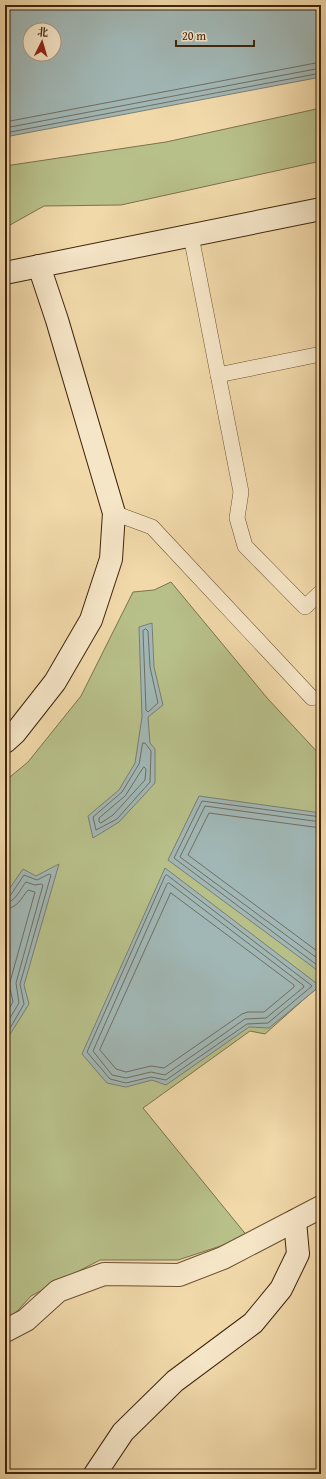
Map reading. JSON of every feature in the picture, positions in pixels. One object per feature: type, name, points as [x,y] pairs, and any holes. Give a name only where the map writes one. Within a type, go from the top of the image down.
[{"type":"street","points":[[5,274],[321,209]]},
{"type":"street","points":[[5,742],[15,733],[55,682],[91,620],[111,559],[114,513],[57,320],[39,266]]},
{"type":"street","points":[[5,1331],[26,1320],[58,1291],[104,1274],[179,1275],[223,1258],[321,1207]]},
{"type":"street","points":[[95,1474],[123,1432],[138,1417],[175,1381],[253,1323],[281,1289],[298,1254],[295,1221]]},
{"type":"lane","points":[[191,236],[241,492],[237,518],[245,546],[305,607],[321,592]]},
{"type":"lane","points":[[218,376],[321,354]]},
{"type":"lane","points":[[114,513],[152,527],[312,698]]},
{"type":"green space","points":[[321,108],[321,161],[121,205],[44,206],[10,225],[5,226],[5,166],[166,142]]},
{"type":"green space","points":[[171,582],[268,699],[321,756],[321,984],[265,1034],[250,1031],[143,1108],[248,1237],[178,1260],[100,1260],[31,1296],[10,1319],[5,1320],[5,781],[28,762],[81,696],[133,592],[154,590]]},
{"type":"water","points":[[5,5],[321,5],[321,77],[5,137]]},
{"type":"water","points":[[152,623],[154,667],[163,705],[148,717],[150,743],[155,749],[155,783],[119,822],[93,838],[88,816],[119,790],[135,763],[142,717],[139,627]]},
{"type":"water","points":[[199,796],[321,813],[321,973],[168,860]]},
{"type":"water","points":[[59,864],[24,985],[29,1004],[9,1036],[5,1061],[5,895],[23,869],[36,876]]},
{"type":"water","points":[[165,868],[320,986],[269,1028],[249,1027],[166,1085],[152,1080],[126,1087],[107,1083],[82,1054]]}]
